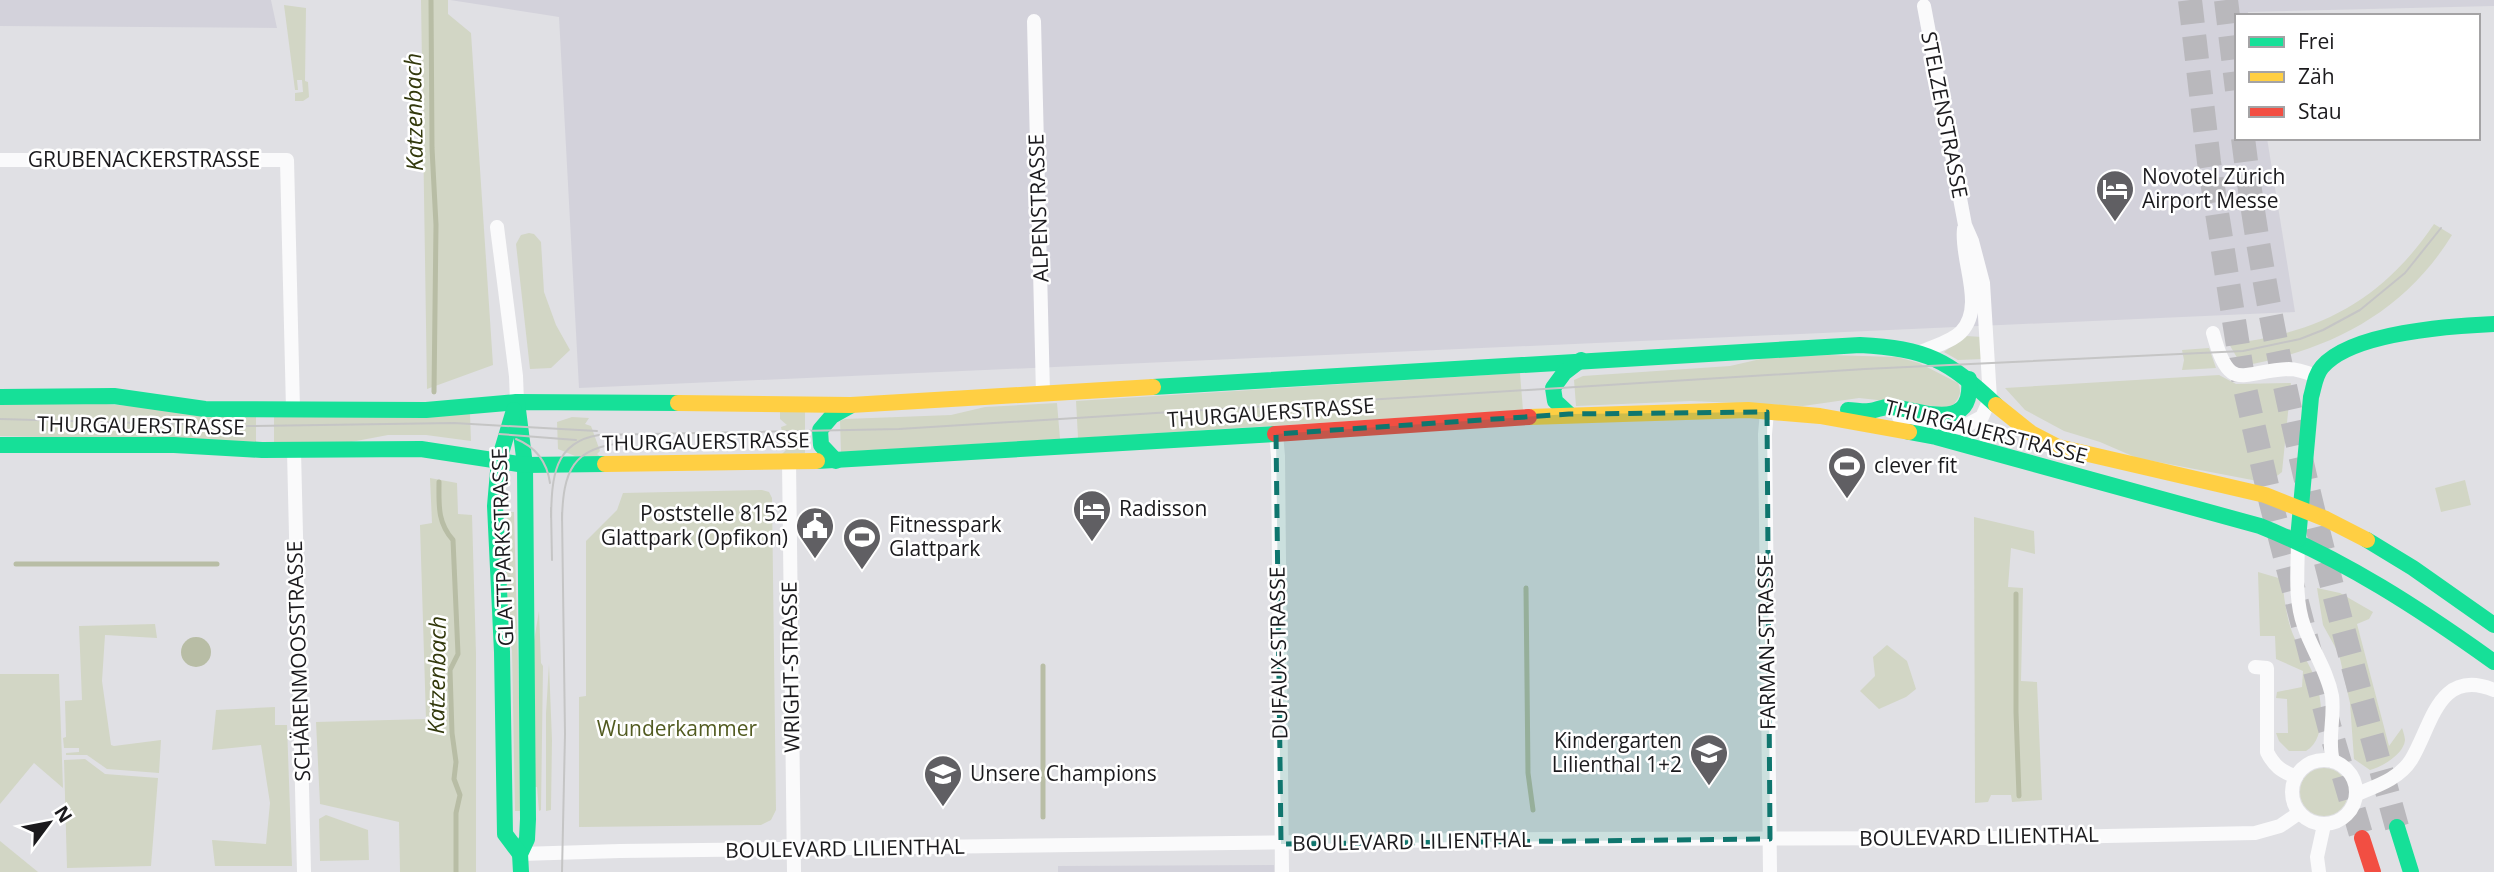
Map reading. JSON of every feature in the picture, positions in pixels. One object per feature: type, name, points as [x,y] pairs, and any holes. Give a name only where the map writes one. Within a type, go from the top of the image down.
[{"type":"main road","points":[[2298,540],[2311,397],[2316,376],[2323,365],[2330,359],[2387,335],[2432,327],[2494,324]]},
{"type":"main road","name":"THURGAUERSTRASSE","points":[[0,397],[114,396],[205,409],[426,410],[517,402],[851,405],[1751,350],[1877,346],[1921,352],[1945,362],[1969,379],[2022,427],[2059,447],[2234,487],[2301,508],[2343,527],[2396,557],[2494,625]]},
{"type":"main road","points":[[1569,414],[1558,406],[1553,396],[1553,388],[1564,373],[1581,360]]},
{"type":"main road","points":[[1820,416],[1841,411],[1870,411],[1881,407],[1951,415],[1965,406],[1970,396],[1969,379]]},
{"type":"main road","name":"GLATTPARKSTRASSE","points":[[517,402],[499,460],[495,506],[502,652],[505,834],[520,854]]},
{"type":"main road","name":"GLATTPARKSTRASSE","points":[[517,402],[525,465],[528,819],[527,839],[520,854],[521,872]]},
{"type":"main road","points":[[836,461],[824,451],[819,432],[821,425],[830,416],[851,405]]},
{"type":"main road","name":"THURGAUERSTRASSE","points":[[0,445],[174,445],[295,450],[421,449],[525,465],[836,461],[1569,414],[1715,410],[1820,416],[1936,437],[2260,526],[2298,540],[2367,576],[2494,662]]},
{"type":"main road","points":[[2397,827],[2411,872]]},
{"type":"main road","points":[[2362,838],[2373,872]]},
{"type":"street","name":"STELZENSTRASSE","points":[[1924,6],[1965,225],[1983,283],[1990,399]]},
{"type":"street","name":"ALPENSTRASSE","points":[[1034,22],[1043,394]]},
{"type":"street","name":"GRUBENACKERSTRASSE","points":[[0,160],[287,160],[293,409]]},
{"type":"street","name":"STELZENSTRASSE","points":[[1921,352],[1962,331],[1970,315],[1971,294],[1963,240],[1965,225]]},
{"type":"street","points":[[497,228],[517,402]]},
{"type":"street","points":[[2213,333],[2222,362],[2232,373],[2254,376],[2289,369],[2316,376]]},
{"type":"street","name":"THURGAUERSTRASSE","points":[[1870,411],[1952,428],[1963,427],[1982,416],[1990,399]]},
{"type":"street","name":"FARMAN-STRASSE","points":[[1767,412],[1765,448],[1770,872]]},
{"type":"street","name":"DUFAUX-STRASSE","points":[[1276,434],[1282,872]]},
{"type":"street","name":"SCHÄRENMOOSSTRASSE","points":[[295,450],[304,872]]},
{"type":"street","name":"WRIGHT-STRASSE","points":[[789,461],[794,872]]},
{"type":"street","points":[[2298,540],[2297,586],[2300,613],[2329,684],[2332,700],[2330,751],[2333,761]]},
{"type":"street","points":[[2255,667],[2267,668],[2267,751],[2280,770],[2295,776]]},
{"type":"street","points":[[2357,794],[2388,780],[2411,761],[2434,710],[2445,695],[2456,687],[2474,686],[2494,690]]},
{"type":"street","points":[[2333,761],[2351,773],[2356,783],[2354,806],[2347,816],[2336,823],[2315,824],[2299,813],[2293,802],[2295,776],[2311,762],[2333,761]]},
{"type":"street","name":"BOULEVARD LILIENTHAL","points":[[520,854],[1533,839],[2001,838],[2255,833],[2280,826],[2299,813]]},
{"type":"street","points":[[2319,872],[2317,857],[2324,825]]},
{"type":"highlighted area","points":[[1767,412],[1770,839],[1281,844],[1276,434],[1569,414]]},
{"type":"shaded area","points":[[0,0],[271,0],[277,28],[0,26]]},
{"type":"shaded area","points":[[450,0],[2494,0],[2494,6],[2235,14],[2235,140],[2267,140],[2295,312],[579,388],[559,17]]},
{"type":"shaded area","points":[[196,637],[207,641],[211,652],[207,663],[196,667],[185,663],[181,652],[185,641]]},
{"type":"shaded area","points":[[1274,865],[1274,872],[1058,872],[1058,866]]},
{"type":"green space","points":[[421,0],[448,0],[448,14],[471,33],[493,365],[427,389]]},
{"type":"green space","points":[[284,5],[306,8],[305,81],[308,82],[309,97],[303,101],[295,101],[295,93],[303,92],[302,80],[297,80],[298,90],[295,90]]},
{"type":"green space","points":[[2434,224],[2452,235],[2433,262],[2388,307],[2362,324],[2305,350],[2242,366],[2229,344],[2292,331],[2320,322],[2346,309],[2393,274]]},
{"type":"green space","points":[[534,234],[541,242],[544,292],[556,325],[570,350],[551,368],[530,369],[516,244],[521,235]]},
{"type":"green space","points":[[1966,336],[1982,337],[1983,359],[1958,360],[1944,352]]},
{"type":"green space","points":[[2209,348],[2216,368],[2182,370],[2182,350]]},
{"type":"green space","points":[[1829,355],[1897,357],[1919,363],[1958,383],[1959,396],[1951,408],[1859,398],[1803,406],[1691,401],[1576,406],[1574,380],[1583,376],[1730,366],[1765,358]]},
{"type":"green space","points":[[1520,373],[1523,410],[1078,438],[1076,401]]},
{"type":"green space","points":[[2219,375],[2236,384],[2291,383],[2282,472],[2268,483],[2137,458],[2100,442],[2064,431],[2025,410],[2005,388]]},
{"type":"green space","points":[[1057,403],[1060,439],[841,452],[840,421],[845,419],[951,415],[985,407]]},
{"type":"green space","points":[[0,404],[106,404],[256,417],[256,442],[0,436]]},
{"type":"green space","points":[[780,412],[805,412],[805,453],[782,454],[787,449],[781,447],[781,427],[787,425],[780,419]]},
{"type":"green space","points":[[470,414],[471,441],[426,435],[388,435],[351,442],[274,442],[274,417]]},
{"type":"green space","points":[[572,417],[589,418],[585,424],[591,426],[600,451],[597,454],[601,457],[575,456],[558,449],[557,422]]},
{"type":"green space","points":[[430,478],[457,483],[458,514],[472,515],[476,654],[476,872],[400,872],[399,822],[320,804],[316,722],[426,719],[420,525],[432,523]]},
{"type":"green space","points":[[2465,480],[2471,505],[2441,512],[2435,488]]},
{"type":"green space","name":"Wunderkammer","points":[[769,492],[772,498],[776,810],[771,820],[761,825],[579,827],[579,697],[586,696],[586,541],[617,510],[623,493]]},
{"type":"green space","points":[[508,512],[514,512],[522,811],[515,811],[512,650],[504,599]]},
{"type":"green space","points":[[1974,517],[2034,531],[2035,554],[2011,548],[2008,587],[2023,588],[2021,681],[2037,682],[2042,800],[2012,802],[2011,795],[1991,795],[1988,802],[1975,803]]},
{"type":"green space","points":[[2258,572],[2282,579],[2292,632],[2317,684],[2321,705],[2320,727],[2318,737],[2306,751],[2289,751],[2279,741],[2276,733],[2288,733],[2287,699],[2276,698],[2277,692],[2302,687],[2303,671],[2276,659],[2275,636],[2260,636]]},
{"type":"green space","points":[[2317,588],[2340,593],[2373,612],[2369,619],[2357,624],[2389,746],[2402,728],[2405,740],[2397,755],[2370,770],[2354,759],[2350,703],[2339,654],[2323,625]]},
{"type":"green space","points":[[539,611],[543,666],[539,811],[537,787],[534,787],[534,641]]},
{"type":"green space","points":[[155,624],[157,638],[105,635],[102,681],[111,745],[161,740],[159,773],[107,769],[87,755],[66,755],[79,752],[79,748],[64,748],[63,738],[66,737],[65,701],[82,700],[79,626]]},
{"type":"green space","points":[[1887,645],[1907,661],[1916,689],[1906,697],[1879,709],[1860,691],[1875,676],[1873,657]]},
{"type":"green space","points":[[549,664],[551,810],[546,811],[546,713]]},
{"type":"green space","points":[[0,674],[59,674],[63,788],[34,763],[0,804]]},
{"type":"green space","points":[[275,707],[275,725],[287,725],[292,866],[215,866],[212,840],[266,844],[270,803],[261,745],[212,750],[216,710]]},
{"type":"green space","points":[[85,759],[105,774],[158,778],[151,866],[67,868],[64,760]]},
{"type":"green space","points":[[2324,768],[2341,775],[2348,792],[2341,809],[2324,816],[2307,809],[2300,792],[2307,775]]},
{"type":"green space","points":[[326,815],[368,830],[369,860],[320,861],[319,819]]},
{"type":"green space","points":[[0,841],[38,872],[0,872]]},
{"type":"waterway","name":"Katzenbach","points":[[431,0],[432,148],[436,225],[434,392]]},
{"type":"waterway","name":"Katzenbach","points":[[439,482],[442,520],[453,540],[458,654],[450,670],[452,733],[456,762],[454,779],[460,795],[456,813],[456,872]]},
{"type":"waterway","points":[[16,564],[217,564]]},
{"type":"waterway","points":[[1526,588],[1528,773],[1533,810]]},
{"type":"waterway","points":[[2016,594],[2019,796]]},
{"type":"waterway","points":[[1043,666],[1043,817]]},
{"type":"tunnel","points":[[2190,0],[2209,162],[2244,384],[2271,503],[2330,729],[2362,838]]},
{"type":"tunnel","points":[[2226,0],[2235,74]]},
{"type":"tunnel","points":[[2243,140],[2270,313],[2307,485],[2350,657],[2397,827]]},
{"type":"tram line","points":[[551,517],[552,489],[558,464],[572,445],[599,435],[899,429],[1865,369],[2243,351],[2300,339],[2360,310],[2405,273],[2441,228]]},
{"type":"tram line","points":[[0,419],[249,426],[454,423],[597,431]]},
{"type":"tram line","points":[[499,434],[576,440]]},
{"type":"tram line","points":[[516,439],[539,456],[550,483]]},
{"type":"tram line","points":[[562,520],[565,488],[574,465],[582,456],[593,450],[626,443]]},
{"type":"tram line","points":[[551,508],[552,560]]},
{"type":"tram line","points":[[562,513],[565,734],[562,872]]},
{"type":"traffic: fast","points":[[2298,539],[2311,397],[2316,377],[2322,367],[2336,355],[2378,339],[2429,329],[2494,324]]},
{"type":"traffic: fast","points":[[1153,387],[1860,345],[1902,349],[1935,359],[1964,377],[1996,405]]},
{"type":"traffic: fast","points":[[1569,414],[1555,401],[1553,388],[1564,373],[1581,360]]},
{"type":"traffic: fast","points":[[1848,410],[1867,411],[1888,407],[1931,414],[1955,413],[1963,407],[1968,396],[1969,379]]},
{"type":"traffic: fast","points":[[0,397],[114,396],[205,409],[426,410],[517,402],[678,403]]},
{"type":"traffic: fast","points":[[517,402],[525,465],[528,819],[527,839],[520,854],[521,872]]},
{"type":"traffic: fast","points":[[836,461],[821,445],[820,430],[832,416],[850,406]]},
{"type":"traffic: fast","points":[[514,410],[499,460],[495,506],[502,652],[505,834],[520,854]]},
{"type":"traffic: fast","points":[[1909,432],[1936,437],[2260,526],[2352,570],[2438,623],[2494,662]]},
{"type":"traffic: fast","points":[[817,461],[1275,434]]},
{"type":"traffic: fast","points":[[0,445],[174,445],[262,450],[421,449],[525,465],[605,464]]},
{"type":"traffic: fast","points":[[2367,540],[2413,568],[2494,625]]},
{"type":"traffic: fast","points":[[2397,827],[2411,872]]},
{"type":"traffic: slow","points":[[678,403],[851,405],[1153,387]]},
{"type":"traffic: slow","points":[[1996,405],[2031,433],[2058,447],[2265,495],[2326,519],[2367,540]]},
{"type":"traffic: slow","points":[[1529,417],[1748,410],[1820,416],[1909,432]]},
{"type":"traffic: slow","points":[[605,464],[817,461]]},
{"type":"traffic: jam","points":[[1275,434],[1529,417]]},
{"type":"traffic: jam","points":[[2362,838],[2373,872]]},
{"type":"place","name":"Novotel Zürich Airport Messe","points":[[2115,223]]},
{"type":"place","name":"clever fit","points":[[1847,500]]},
{"type":"place","name":"Radisson","points":[[1092,543]]},
{"type":"place","name":"Poststelle 8152 Glattpark (Opfikon)","points":[[815,560]]},
{"type":"place","name":"Fitnesspark Glattpark","points":[[862,571]]},
{"type":"place","name":"Kindergarten Lilienthal 1+2","points":[[1709,787]]},
{"type":"place","name":"Unsere Champions","points":[[943,808]]}]
